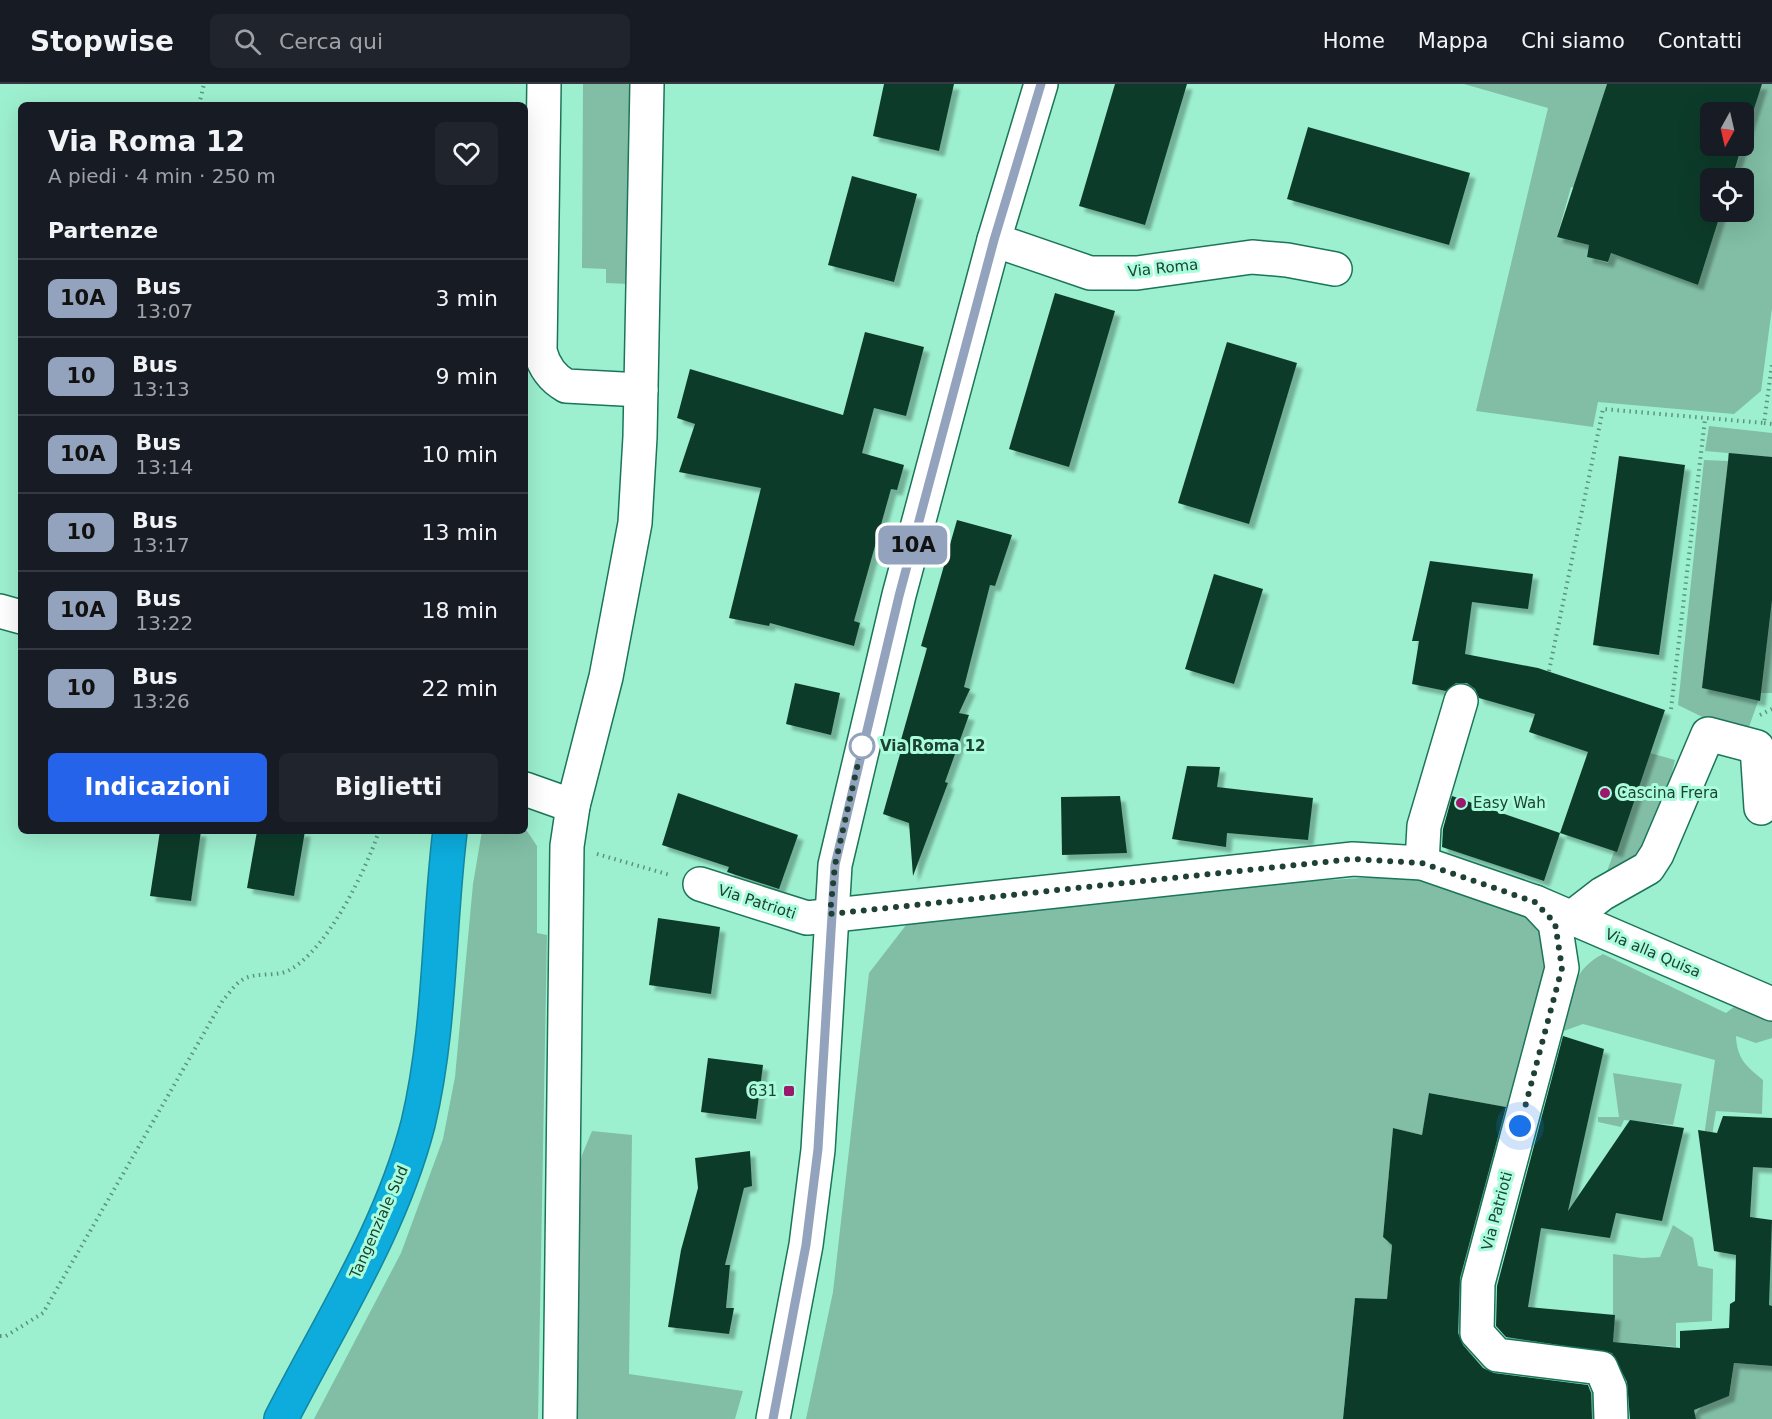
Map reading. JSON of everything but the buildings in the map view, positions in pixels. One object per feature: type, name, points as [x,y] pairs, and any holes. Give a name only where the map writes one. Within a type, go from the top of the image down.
[{"type":"highway","name":"Tangenziale Sud","points":[[281,1419],[386,1214],[405,1167],[417,1125],[433,1041],[440,924],[450,834]]},
{"type":"street","points":[[544,84],[540,351],[542,361],[556,381],[566,386],[641,390]]},
{"type":"street","points":[[560,1419],[567,846],[573,806],[606,677],[628,571],[635,522],[641,390],[647,84]]},
{"type":"street","points":[[773,1419],[806,1245],[818,1149],[827,1023],[830,914],[835,865],[863,741],[994,240],[1041,84]]},
{"type":"street","name":"Via Roma","points":[[994,240],[1089,273],[1137,273],[1252,257],[1287,260],[1335,269]]},
{"type":"street","points":[[0,610],[18,616]]},
{"type":"street","points":[[1422,863],[1424,826],[1461,701]]},
{"type":"street","points":[[1571,918],[1602,894],[1648,868],[1658,854],[1708,734],[1757,747],[1761,808]]},
{"type":"street","points":[[528,790],[573,806]]},
{"type":"street","name":"Via Patrioti","points":[[700,884],[807,918],[1353,859],[1422,863],[1535,902],[1555,923],[1562,968],[1478,1283],[1477,1333],[1497,1354],[1601,1368],[1610,1389],[1611,1419]]},
{"type":"street","name":"Via alla Quisa","points":[[1535,902],[1772,1004]]},
{"type":"path","points":[[200,102],[204,84]]},
{"type":"path","points":[[1764,423],[1772,364]]},
{"type":"path","points":[[1550,671],[1603,409],[1772,424]]},
{"type":"path","points":[[1671,708],[1705,418]]},
{"type":"path","points":[[0,1335],[6,1336],[43,1313],[223,1000],[243,979],[290,971],[306,959],[349,898],[370,857],[378,834]]},
{"type":"path","points":[[567,846],[700,884]]},
{"type":"green space","points":[[583,84],[632,84],[628,284],[606,283],[606,269],[582,268]]},
{"type":"green space","points":[[1464,84],[1607,84],[1590,191],[1571,187],[1557,237],[1589,245],[1587,257],[1608,263],[1611,253],[1698,285],[1718,222],[1754,222],[1754,168],[1735,168],[1740,156],[1754,156],[1754,102],[1748,102],[1750,84],[1772,84],[1772,308],[1761,391],[1734,414],[1598,402],[1593,427],[1476,411],[1548,108]]},
{"type":"green space","points":[[1709,426],[1772,433],[1772,693],[1761,693],[1745,738],[1678,705],[1704,460],[1728,461],[1728,453],[1705,451]]},
{"type":"green space","points":[[1650,753],[1675,760],[1655,841],[1602,885]]},
{"type":"green space","points":[[528,832],[537,846],[537,933],[547,935],[538,1419],[314,1419],[401,1253],[443,1139],[455,1077],[473,884],[481,834]]},
{"type":"green space","points":[[1411,875],[1520,902],[1550,950],[1516,1109],[1430,1093],[1422,1135],[1393,1128],[1383,1237],[1392,1245],[1387,1299],[1355,1298],[1343,1419],[806,1419],[833,1292],[869,973],[910,920],[1195,888]]},
{"type":"green space","points":[[1603,954],[1726,1013],[1734,1007],[1772,1021],[1772,1038],[1756,1043],[1736,1036],[1740,1056],[1763,1080],[1762,1114],[1716,1111],[1712,1136],[1704,1136],[1715,1060],[1583,1024],[1561,1032],[1573,987],[1578,977],[1592,961]]},
{"type":"green space","points":[[1613,1073],[1682,1084],[1673,1125],[1624,1120],[1621,1127],[1598,1122],[1598,1117],[1619,1117]]},
{"type":"green space","points":[[592,1131],[632,1135],[629,1374],[743,1391],[735,1419],[576,1419],[574,1195],[582,1155]]},
{"type":"green space","points":[[1673,1225],[1693,1238],[1698,1266],[1713,1269],[1712,1321],[1676,1323],[1676,1347],[1613,1342],[1613,1254],[1642,1258],[1660,1257]]},
{"type":"green space","points":[[1734,1363],[1772,1366],[1772,1419],[1696,1419],[1695,1415],[1702,1406],[1729,1396]]},
{"type":"bus line","name":"10A","points":[[773,1419],[806,1245],[818,1149],[827,1023],[830,914],[835,865],[899,596],[994,240],[1041,84]]},
{"type":"place","name":"Via Roma 12","points":[[862,746]]},
{"type":"place","name":"Cascina Frera","points":[[1605,793]]},
{"type":"place","name":"Easy Wah","points":[[1461,803]]},
{"type":"place","name":"631","points":[[789,1091]]},
{"type":"route","points":[[862,746],[835,865],[830,914],[1353,859],[1422,863],[1535,902],[1555,923],[1562,968],[1520,1126]]}]
